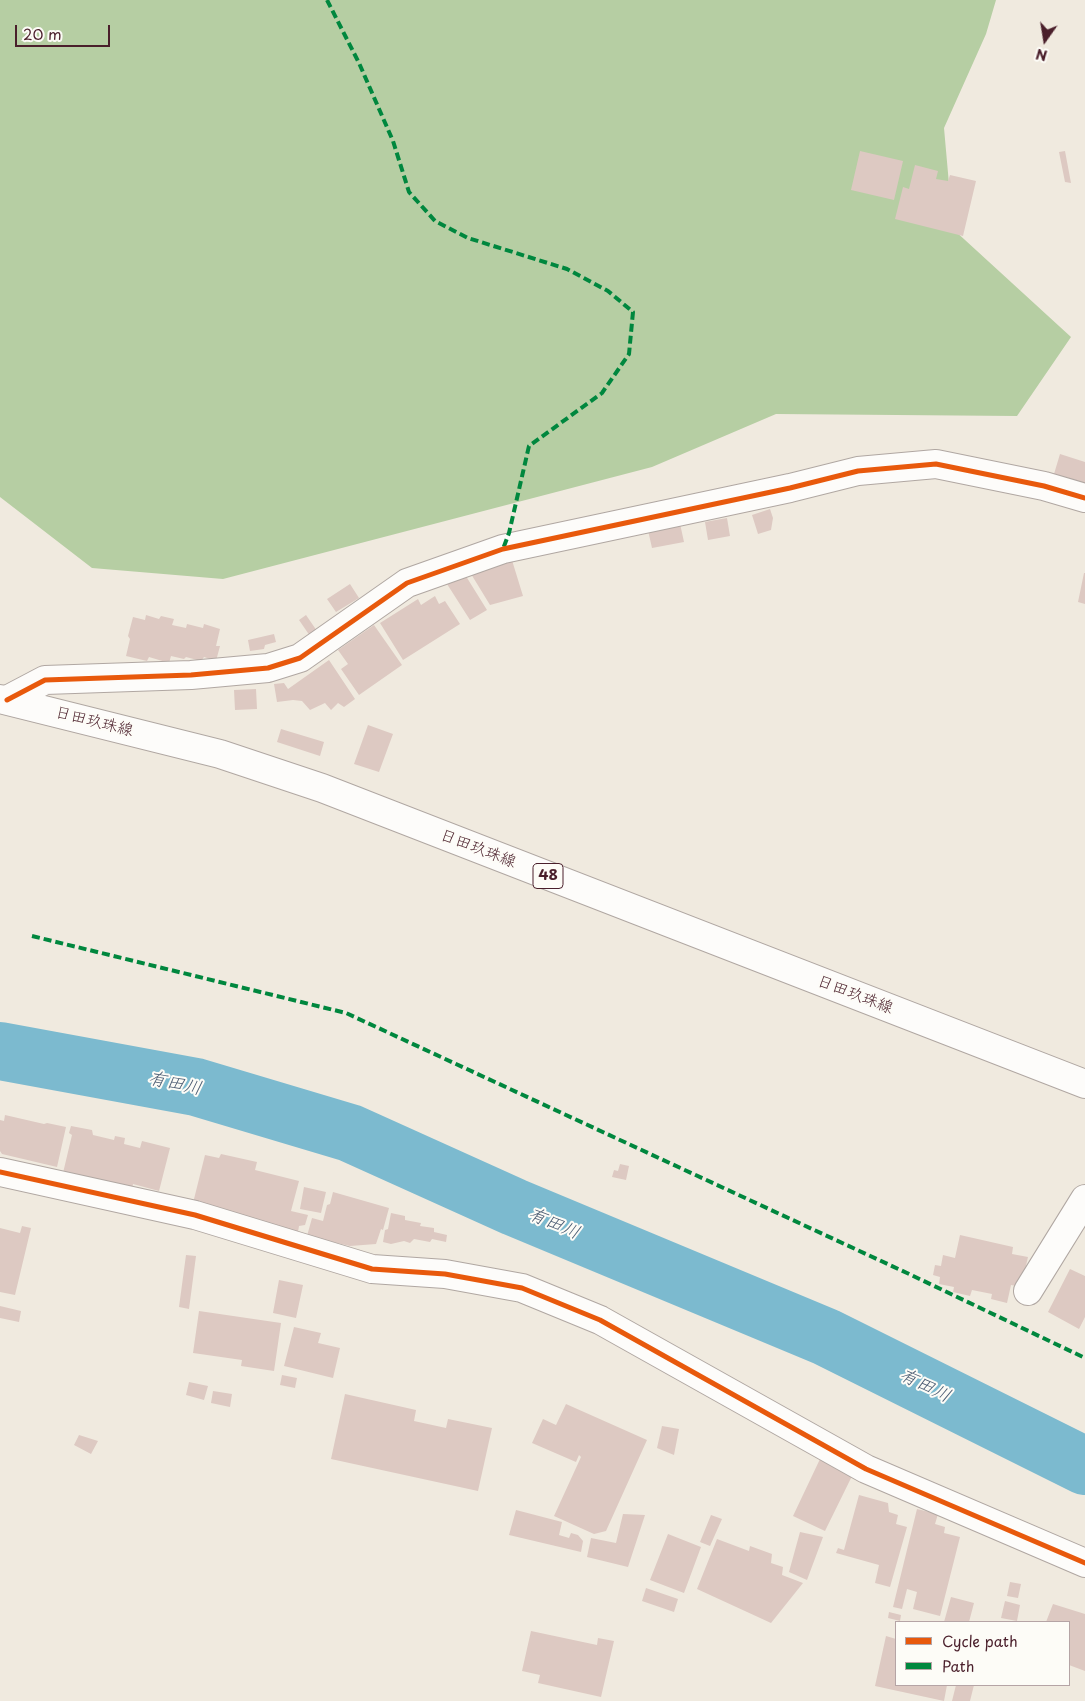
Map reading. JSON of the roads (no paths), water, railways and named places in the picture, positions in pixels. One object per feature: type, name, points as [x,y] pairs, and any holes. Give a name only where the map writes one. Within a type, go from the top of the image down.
[{"type":"street","points":[[4,700],[45,680],[191,676],[268,668],[300,658],[407,583],[503,549],[790,488],[858,470],[936,464],[1044,486],[1085,498]]},
{"type":"street","name":"日田玖珠線","points":[[4,700],[220,754],[322,788],[1085,1084]]},
{"type":"street","points":[[0,1172],[195,1215],[372,1269],[445,1274],[522,1288],[600,1320],[866,1469],[1085,1563]]},
{"type":"street","points":[[1028,1292],[1085,1199]]},
{"type":"waterway","name":"有田川","points":[[0,1051],[196,1087],[350,1133],[514,1207],[826,1337],[1085,1466]]}]
